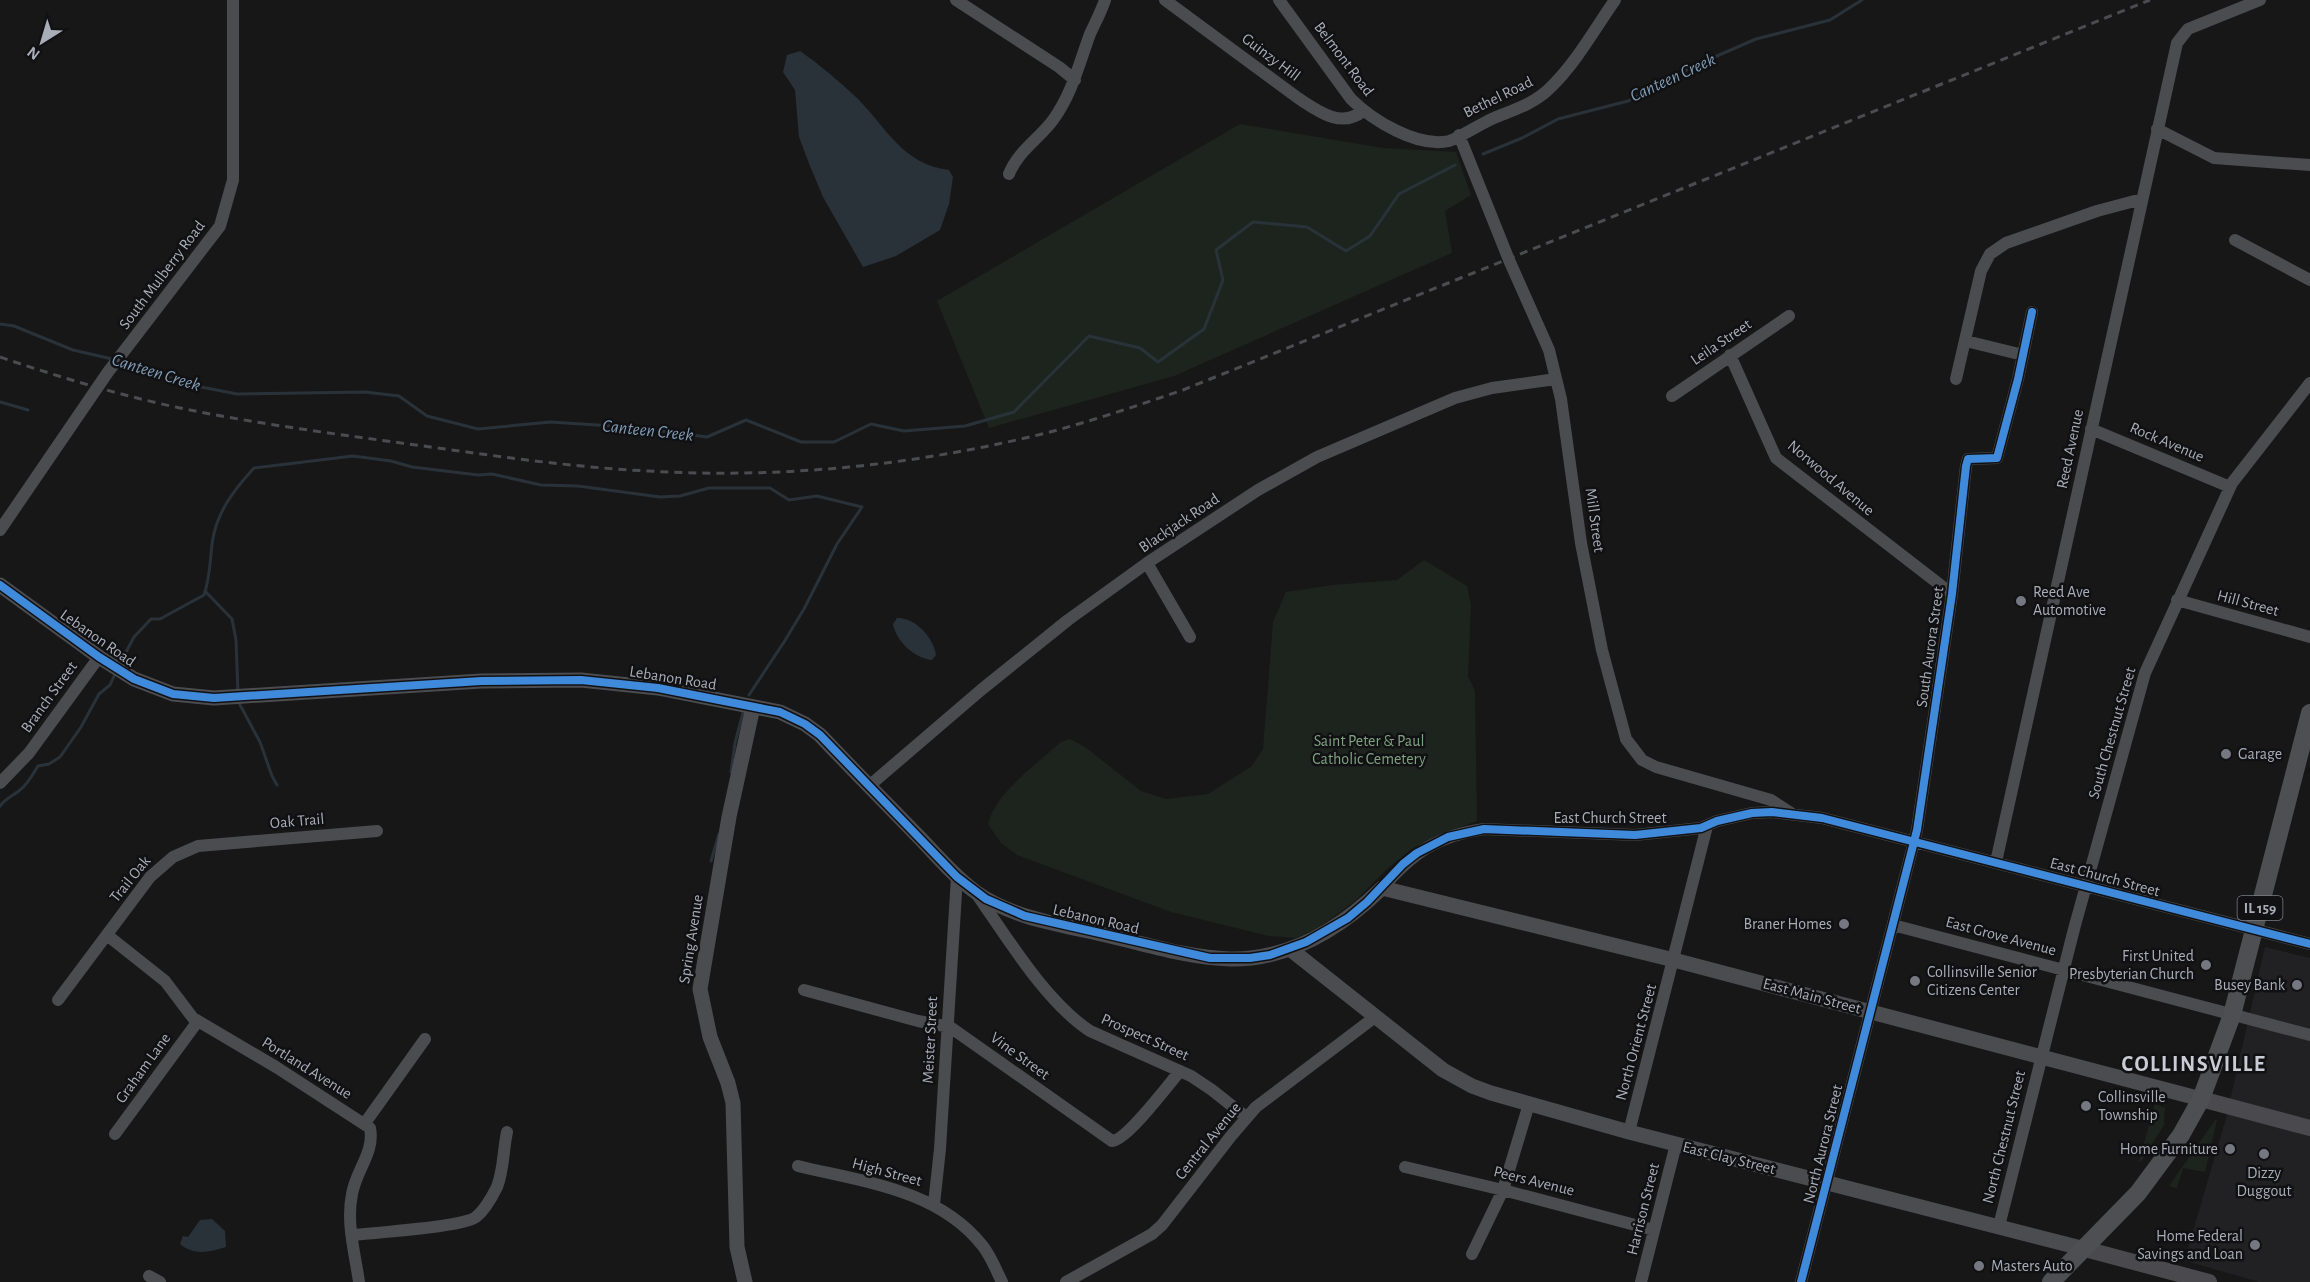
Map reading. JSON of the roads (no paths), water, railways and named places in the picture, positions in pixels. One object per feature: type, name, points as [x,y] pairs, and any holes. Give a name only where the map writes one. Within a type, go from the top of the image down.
[{"type":"main road","name":"IL 159","points":[[2051,1282],[2117,1216],[2159,1167],[2181,1135],[2201,1099],[2232,1015],[2310,713]]},
{"type":"main road","name":"East Main Street","points":[[2201,1099],[2310,1128]]},
{"type":"main road","name":"East Clay Street","points":[[2085,1249],[2166,1276],[2210,1282]]},
{"type":"street","name":"South Mulberry Road","points":[[0,530],[108,372],[220,226],[233,180],[233,0]]},
{"type":"street","points":[[956,0],[1059,67],[1075,80]]},
{"type":"street","points":[[1008,174],[1021,153],[1052,122],[1075,80],[1091,32],[1105,0]]},
{"type":"street","name":"Guinzy Hill","points":[[1165,0],[1319,112],[1342,120],[1356,116],[1363,111]]},
{"type":"street","name":"Belmont Road","points":[[1279,0],[1351,99],[1363,111],[1374,119],[1419,139],[1450,141],[1459,135]]},
{"type":"street","name":"Bethel Road","points":[[1459,135],[1515,111],[1547,91],[1577,55],[1615,0]]},
{"type":"street","name":"Reed Avenue","points":[[1996,862],[2177,43],[2188,29],[2260,0]]},
{"type":"street","points":[[2157,129],[2214,158],[2310,165]]},
{"type":"street","name":"Mill Street","points":[[1459,135],[1509,260],[1549,350],[1566,430],[1581,543],[1592,604],[1626,739],[1642,760],[1771,800],[1792,814]]},
{"type":"street","points":[[1956,379],[1981,271],[1985,261],[1998,247],[2122,203],[2142,199]]},
{"type":"street","points":[[2235,240],[2310,280]]},
{"type":"street","name":"South Aurora Street","points":[[1870,1012],[1914,840],[1928,762],[1952,594],[1966,466],[1968,459],[1974,457],[1997,458],[2032,312]]},
{"type":"street","name":"Leila Street","points":[[1672,396],[1789,316]]},
{"type":"street","points":[[1966,342],[2023,355]]},
{"type":"street","name":"Norwood Avenue","points":[[1730,356],[1776,458],[1952,594]]},
{"type":"street","name":"Blackjack Road","points":[[869,786],[1036,645],[1147,563],[1258,490],[1317,457],[1455,398],[1503,386],[1556,379]]},
{"type":"street","name":"South Chestnut Street","points":[[2041,1057],[2145,673],[2230,487],[2310,383]]},
{"type":"street","name":"Rock Avenue","points":[[2091,429],[2230,487]]},
{"type":"street","points":[[1147,563],[1190,637]]},
{"type":"street","name":"Lebanon Road","points":[[0,585],[119,671],[150,686],[194,697],[214,698],[481,681],[581,680],[658,688],[780,712],[805,724],[820,735],[957,877],[1005,909],[1025,916],[1200,956],[1250,958],[1290,949]]},
{"type":"street","name":"Hill Street","points":[[2177,600],[2310,637]]},
{"type":"street","name":"Branch Street","points":[[0,783],[29,753],[99,657]]},
{"type":"street","name":"Spring Avenue","points":[[745,1282],[737,1247],[733,1103],[728,1083],[710,1037],[700,989],[729,817],[753,706]]},
{"type":"street","name":"East Church Street","points":[[1290,949],[1342,922],[1382,888],[1417,853],[1465,832],[1484,829],[1635,835],[1666,833],[1707,826],[1733,816],[1752,813],[1792,814],[1822,818],[2310,944]]},
{"type":"street","name":"North Orient Street","points":[[1629,1132],[1707,826]]},
{"type":"street","name":"Oak Trail","points":[[220,844],[377,831]]},
{"type":"street","name":"Trail Oak","points":[[107,935],[162,864],[198,846],[220,844]]},
{"type":"street","name":"Meister Street","points":[[934,1204],[940,1149],[957,877]]},
{"type":"street","name":"East Main Street","points":[[1382,888],[1674,960],[2201,1099]]},
{"type":"street","name":"Prospect Street","points":[[975,891],[1042,983],[1078,1023],[1090,1031],[1180,1071],[1212,1090],[1246,1117]]},
{"type":"street","name":"East Grove Avenue","points":[[1893,925],[2310,1035]]},
{"type":"street","points":[[58,1000],[107,935]]},
{"type":"street","name":"Portland Avenue","points":[[107,935],[165,981],[186,1011],[198,1021],[365,1123]]},
{"type":"street","name":"East Clay Street","points":[[1290,949],[1375,1017],[1457,1078],[1491,1093],[1629,1132],[2085,1249]]},
{"type":"street","name":"Vine Street","points":[[804,990],[957,1030],[1112,1141],[1119,1140],[1129,1131],[1180,1071]]},
{"type":"street","name":"North Aurora Street","points":[[1801,1282],[1870,1012]]},
{"type":"street","name":"Central Avenue","points":[[1065,1282],[1146,1238],[1162,1225],[1256,1107],[1375,1017]]},
{"type":"street","name":"Graham Lane","points":[[115,1134],[198,1021]]},
{"type":"street","points":[[359,1282],[350,1222],[352,1193],[357,1176],[371,1147],[370,1128],[365,1123],[425,1040]]},
{"type":"street","name":"North Chestnut Street","points":[[1999,1226],[2041,1057]]},
{"type":"street","points":[[1472,1254],[1503,1190],[1529,1104]]},
{"type":"street","points":[[352,1235],[472,1220],[491,1198],[498,1184],[507,1132]]},
{"type":"street","name":"Harrison Street","points":[[1641,1282],[1676,1144]]},
{"type":"street","name":"High Street","points":[[798,1166],[902,1191],[934,1204],[983,1245],[1002,1282]]},
{"type":"street","name":"Peers Avenue","points":[[1405,1167],[1654,1230]]},
{"type":"waterway","name":"Canteen Creek","points":[[1483,154],[1522,138],[1558,119],[1628,101],[1696,65],[1756,39],[1830,20],[1862,0]]},
{"type":"waterway","name":"Canteen Creek","points":[[122,362],[191,385],[237,394],[365,392],[399,396],[427,416],[478,429],[550,422],[629,427],[707,437],[746,420],[801,442],[834,442],[871,424],[904,431],[965,426],[1014,412],[1089,336],[1140,348],[1158,362],[1204,329],[1223,280],[1216,250],[1253,222],[1307,227],[1346,251],[1370,236],[1399,194],[1455,165]]},
{"type":"waterway","name":"Canteen Creek","points":[[0,324],[14,326],[73,350],[112,359]]},
{"type":"waterway","points":[[0,402],[28,410]]},
{"type":"waterway","points":[[119,665],[134,637],[151,619],[160,619],[204,595],[217,522],[239,485],[254,468],[353,456],[391,461],[412,467],[478,475],[492,474],[541,485],[578,486],[660,497],[680,496],[709,488],[770,488],[789,500],[817,496],[862,507],[837,544],[804,609],[749,695]]},
{"type":"waterway","points":[[205,591],[232,619],[236,640],[238,693]]},
{"type":"waterway","points":[[0,806],[25,785],[38,766],[49,764],[60,757],[81,727],[99,694],[110,685],[115,674]]},
{"type":"waterway","points":[[239,703],[260,742],[277,785]]},
{"type":"waterway","points":[[731,772],[735,743],[743,713]]},
{"type":"waterway","points":[[711,861],[719,834]]},
{"type":"railway","points":[[0,357],[112,391],[207,413],[493,456],[586,466],[648,471],[749,473],[850,467],[951,453],[1050,432],[1183,390],[2150,0]]},
{"type":"place","name":"Reed Ave Automotive","points":[[2021,601]]},
{"type":"place","name":"Garage","points":[[2226,754]]},
{"type":"place","name":"Braner Homes","points":[[1844,924]]},
{"type":"place","name":"First United Presbyterian Church","points":[[2206,965]]},
{"type":"place","name":"Collinsville Senior Citizens Center","points":[[1915,981]]},
{"type":"place","name":"Busey Bank","points":[[2297,985]]},
{"type":"place","name":"Collinsville Township","points":[[2086,1106]]},
{"type":"place","name":"Home Furniture","points":[[2230,1149]]},
{"type":"place","name":"Dizzy Duggout","points":[[2264,1154]]},
{"type":"place","name":"Home Federal Savings and Loan","points":[[2255,1245]]},
{"type":"place","name":"Masters Auto","points":[[1979,1266]]},
{"type":"district","name":"COLLINSVILLE","points":[[2194,1064]]},
{"type":"park label","name":"Saint Peter & Paul Catholic Cemetery","points":[[1369,750]]}]
